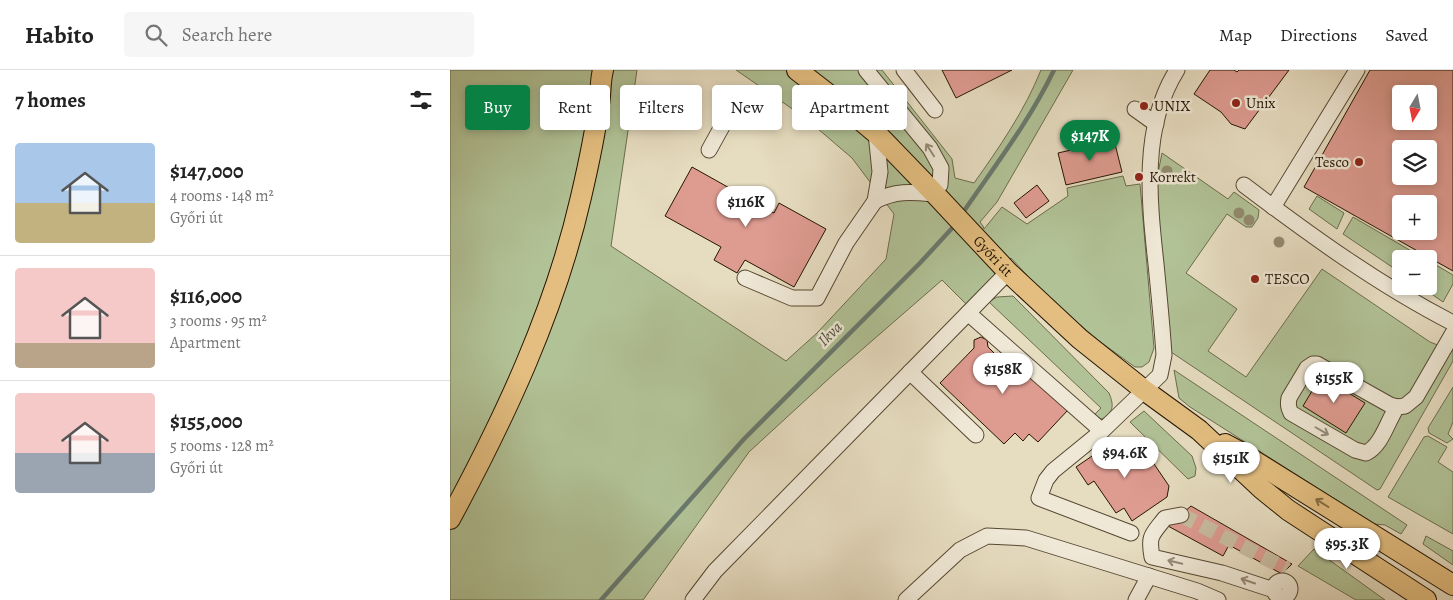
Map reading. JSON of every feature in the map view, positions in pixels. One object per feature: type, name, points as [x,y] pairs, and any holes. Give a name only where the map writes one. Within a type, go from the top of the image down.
[{"type":"main road","points":[[601,85],[603,70]]},
{"type":"main road","points":[[609,85],[617,70]]},
{"type":"main road","name":"Győri út","points":[[797,70],[876,133],[1008,272],[1080,339],[1198,430],[1262,489],[1288,510],[1426,600]]},
{"type":"main road","points":[[450,519],[513,394],[550,304],[581,197],[594,130]]},
{"type":"main road","name":"Győri út","points":[[1198,430],[1240,452],[1453,585]]},
{"type":"street","points":[[866,70],[930,148],[941,168],[937,196],[911,192],[887,194],[875,201]]},
{"type":"street","points":[[904,70],[935,110]]},
{"type":"street","points":[[1131,533],[1039,498],[1046,480],[1052,471],[1102,431],[1160,375],[1164,355],[1150,198],[1152,156],[1160,109],[1177,70]]},
{"type":"street","points":[[1273,206],[1357,70]]},
{"type":"street","points":[[1135,109],[1156,124]]},
{"type":"street","points":[[709,150],[720,130]]},
{"type":"street","points":[[745,278],[792,298],[817,298],[846,243],[875,201],[880,172],[876,133]]},
{"type":"street","points":[[1244,184],[1341,255],[1421,307],[1453,323]]},
{"type":"street","points":[[701,597],[715,571],[1008,272]]},
{"type":"street","points":[[968,312],[1102,431]]},
{"type":"street","points":[[1396,407],[1380,440],[1366,453],[1355,450],[1291,413],[1288,403],[1289,398],[1307,368],[1317,364],[1383,401],[1396,407],[1405,406],[1416,397],[1453,333]]},
{"type":"street","points":[[910,372],[976,434]]},
{"type":"street","points":[[1181,514],[1165,518],[1153,534],[1149,541],[1152,556],[1222,573],[1276,596],[1277,582],[1287,576]]},
{"type":"street","points":[[906,600],[960,550],[987,536],[1026,538],[1197,590],[1218,600]]},
{"type":"street","points":[[1136,600],[1149,576]]},
{"type":"green space","points":[[450,70],[637,70],[635,85],[620,85],[620,130],[628,130],[611,246],[786,361],[817,333],[886,259],[894,214],[852,158],[819,130],[907,130],[907,102],[952,159],[955,178],[974,183],[1019,114],[1041,70],[1073,70],[997,202],[980,222],[984,229],[1002,207],[1027,224],[1068,196],[1067,188],[1123,176],[1126,186],[1140,184],[1154,348],[1149,362],[1142,367],[1135,367],[1099,341],[1049,299],[1011,258],[966,304],[942,280],[835,373],[749,452],[643,600],[450,600]]},
{"type":"green space","points":[[736,70],[882,70],[894,85],[792,85],[792,109],[782,102],[782,85],[758,85]]},
{"type":"green space","points":[[1162,153],[1228,199],[1234,192],[1259,210],[1258,218],[1252,227],[1246,227],[1227,214],[1186,273],[1237,309],[1208,351],[1246,377],[1322,269],[1430,342],[1453,351],[1453,361],[1380,489],[1377,490],[1171,352],[1159,224],[1157,178]]},
{"type":"green space","points":[[1317,196],[1344,213],[1337,229],[1309,209]]},
{"type":"green space","points":[[1353,217],[1410,250],[1392,250],[1392,267],[1343,234]]},
{"type":"green space","points":[[1437,266],[1453,275],[1453,284],[1443,302],[1433,295],[1437,295]]},
{"type":"green space","points":[[1013,296],[1109,393],[1112,408],[1109,414],[1102,419],[1093,416],[1101,408],[989,302],[997,297]]},
{"type":"green space","points":[[1174,370],[1407,525],[1401,534],[1385,525],[1374,524],[1190,407],[1179,398]]},
{"type":"green space","points":[[1453,387],[1453,422],[1448,434],[1453,439],[1447,443],[1429,433],[1428,428]]},
{"type":"green space","points":[[1144,411],[1192,456],[1196,468],[1195,476],[1188,479],[1130,422]]},
{"type":"green space","points":[[1428,436],[1447,447],[1438,462],[1453,472],[1453,534],[1388,497],[1424,437]]},
{"type":"green space","points":[[1426,536],[1453,551],[1453,565],[1423,544]]},
{"type":"green space","points":[[1314,549],[1385,600],[1356,600],[1298,566]]},
{"type":"building","points":[[942,70],[1012,70],[956,98]]},
{"type":"building","name":"Unix","points":[[1210,70],[1234,70],[1237,72],[1239,70],[1289,70],[1245,129],[1231,124],[1221,112],[1194,94]]},
{"type":"building","name":"Tesco","points":[[1370,70],[1453,70],[1453,271],[1437,262],[1437,250],[1416,250],[1398,240],[1437,240],[1437,195],[1392,195],[1392,237],[1304,187]]},
{"type":"building","points":[[1114,140],[1122,172],[1066,185],[1058,153]]},
{"type":"building","points":[[692,167],[774,213],[779,203],[826,229],[794,287],[745,260],[737,273],[714,260],[721,247],[665,216]]},
{"type":"building","points":[[1037,185],[1049,201],[1026,218],[1014,203]]},
{"type":"building","points":[[981,337],[987,340],[988,347],[1001,360],[1008,353],[1068,410],[1038,442],[1029,434],[1023,441],[1015,433],[1004,444],[940,383],[974,348],[974,340]]},
{"type":"building","points":[[1321,376],[1365,403],[1346,433],[1303,406]]},
{"type":"building","points":[[1117,439],[1128,442],[1138,457],[1150,458],[1169,486],[1167,497],[1132,521],[1124,508],[1116,513],[1094,481],[1088,485],[1076,467]]},
{"type":"building","points":[[1191,506],[1292,564],[1282,574],[1229,545],[1223,556],[1168,526]]},
{"type":"waterway","name":"Ikva","points":[[962,214],[1034,108],[1054,70]]},
{"type":"waterway","name":"Ikva","points":[[601,600],[744,439],[920,263],[955,225]]},
{"type":"tunnel","points":[[1181,515],[1287,569]]},
{"type":"place","name":"Unix","points":[[1236,103]]},
{"type":"place","name":"UNIX","points":[[1144,106]]},
{"type":"place","name":"Tesco","points":[[1359,162]]},
{"type":"place","name":"Korrekt","points":[[1139,177]]},
{"type":"place","name":"TESCO","points":[[1255,279]]}]
